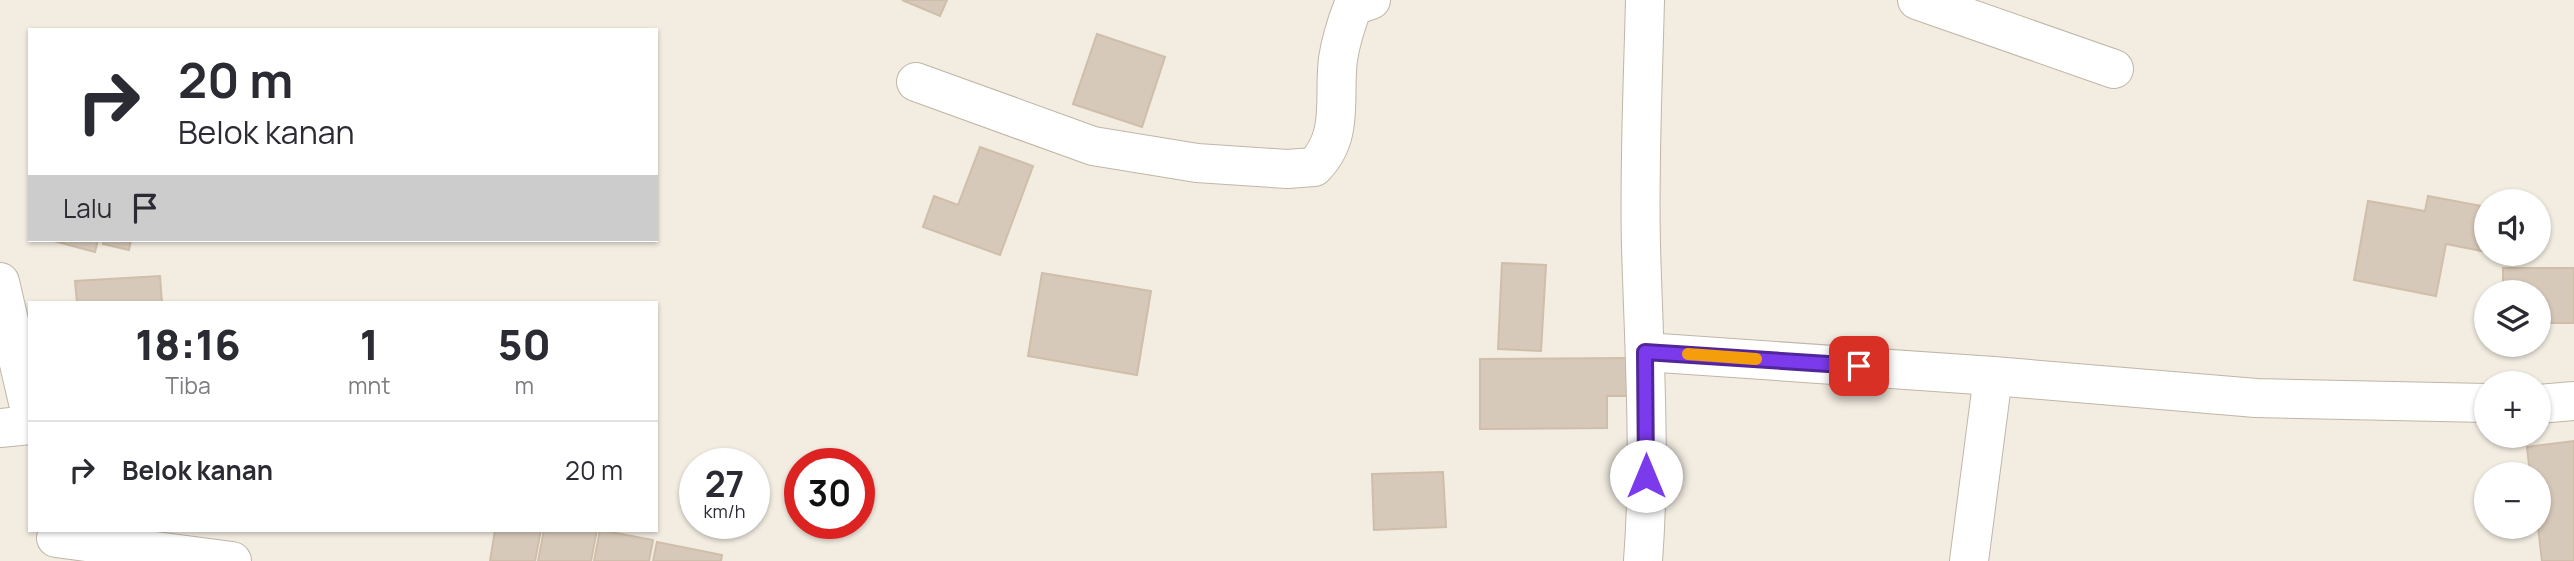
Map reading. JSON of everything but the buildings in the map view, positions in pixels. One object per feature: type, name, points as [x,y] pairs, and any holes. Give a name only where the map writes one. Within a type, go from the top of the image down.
[{"type":"street","points":[[916,82],[1093,146],[1197,163],[1287,169],[1314,167],[1327,154],[1335,130],[1342,33],[1353,6],[1371,0]]},
{"type":"street","points":[[1643,561],[1646,526],[1645,352],[1641,243],[1645,0]]},
{"type":"street","points":[[1917,0],[2114,69]]},
{"type":"street","points":[[0,282],[28,402]]},
{"type":"street","points":[[1645,352],[1993,376],[2256,398],[2474,403]]},
{"type":"street","points":[[1969,561],[1993,376]]},
{"type":"street","points":[[2551,403],[2574,401]]},
{"type":"street","points":[[0,428],[28,425]]},
{"type":"street","points":[[57,543],[232,561]]},
{"type":"slow traffic","points":[[1688,354],[1756,359]]},
{"type":"route","points":[[1646,476],[1645,352],[1859,366]]}]
